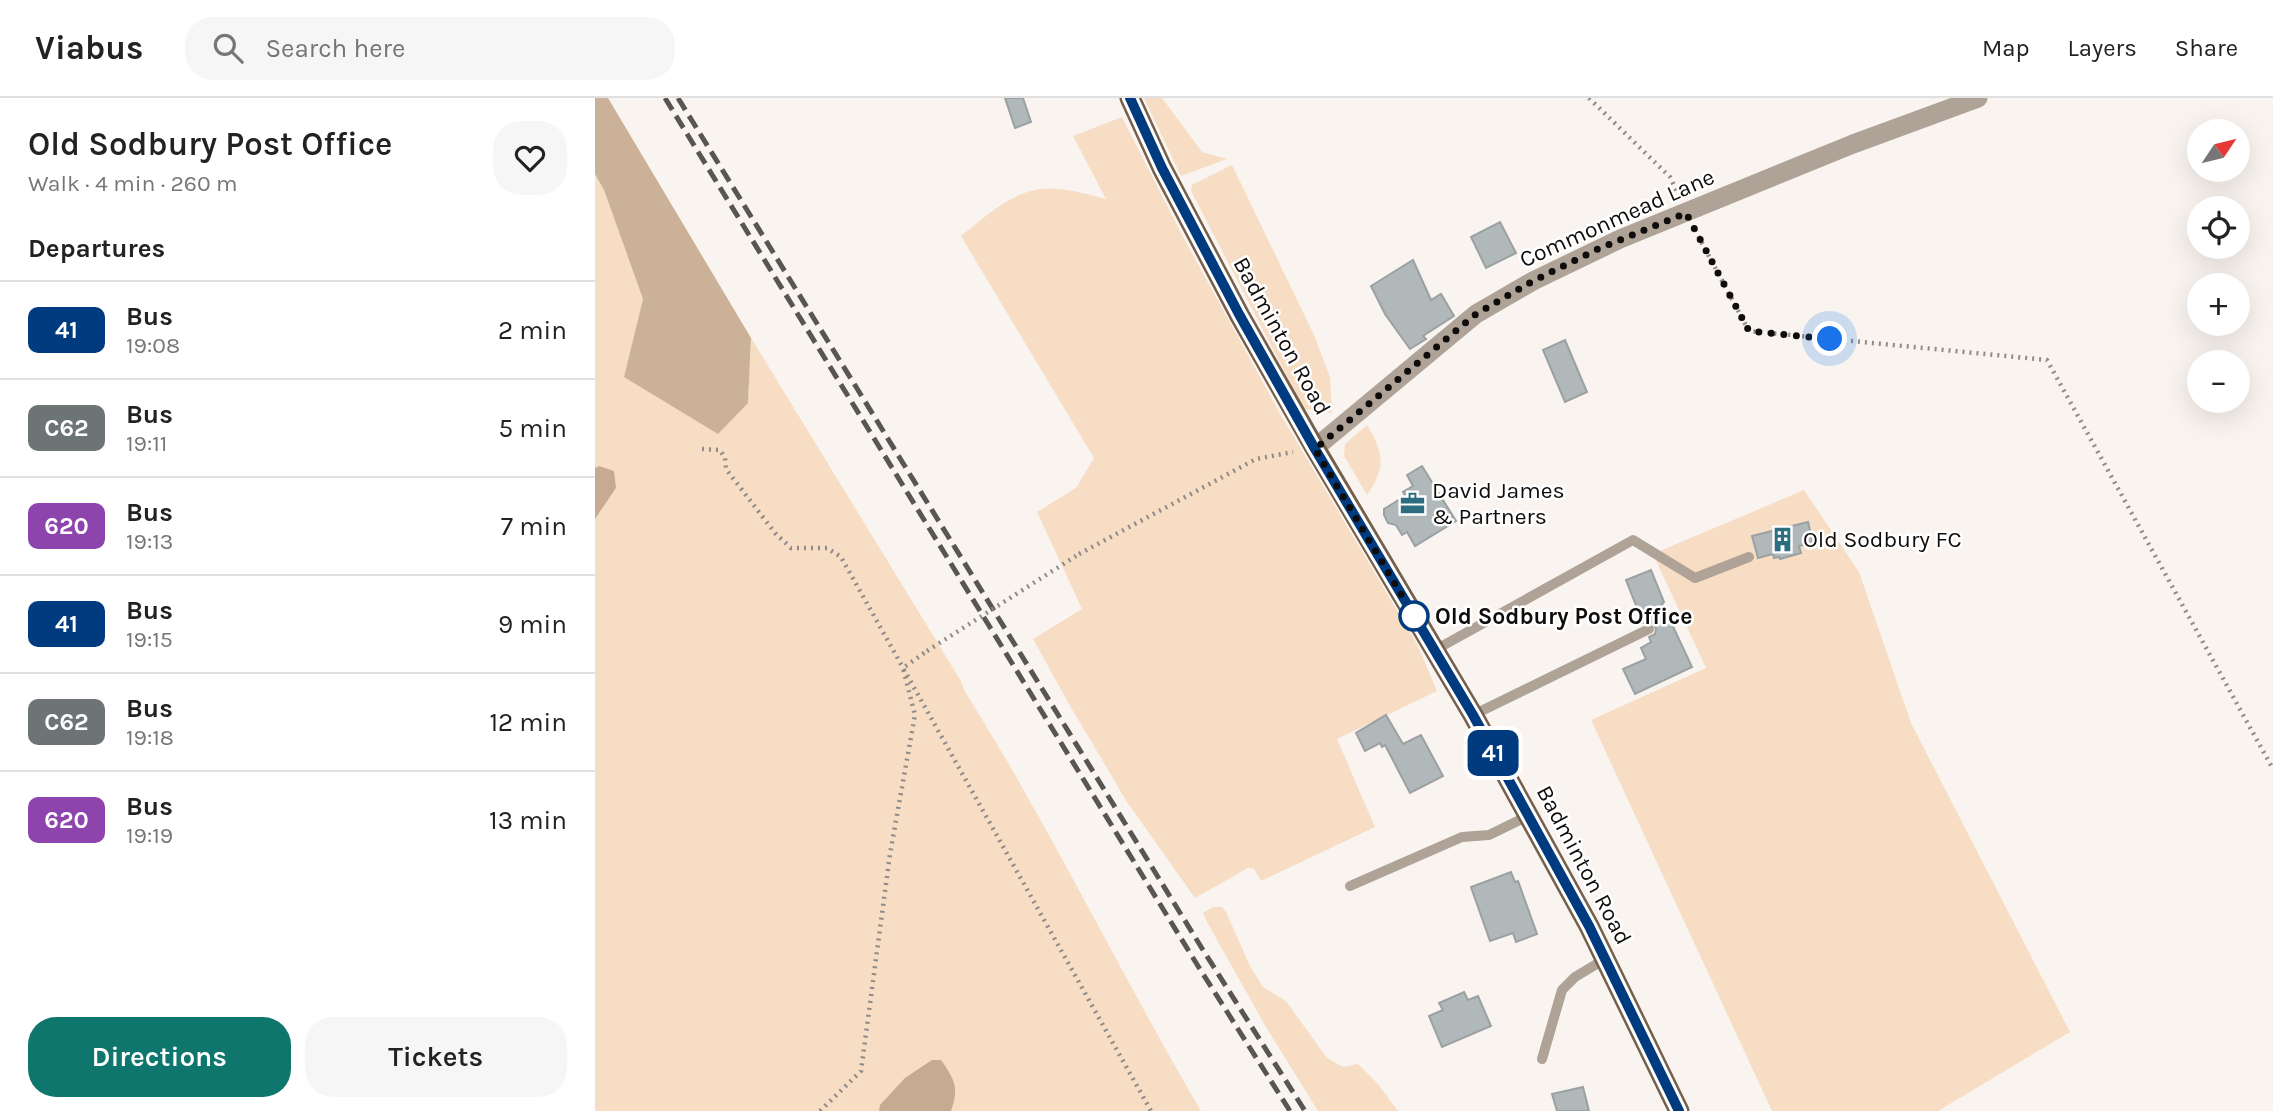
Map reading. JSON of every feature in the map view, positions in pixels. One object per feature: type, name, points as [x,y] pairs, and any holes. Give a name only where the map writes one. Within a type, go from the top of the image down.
[{"type":"main road","name":"Badminton Road","points":[[1130,98],[1162,168],[1233,304],[1315,449],[1473,715],[1528,816],[1605,959],[1679,1111]]},
{"type":"street","name":"Commonmead Lane","points":[[1315,449],[1476,314],[1533,281],[1607,245],[1853,144],[1978,98]]},
{"type":"lane","points":[[1435,650],[1633,540],[1695,578],[1749,557]]},
{"type":"lane","points":[[1473,715],[1649,629]]},
{"type":"lane","points":[[1350,886],[1462,837],[1489,835],[1528,816]]},
{"type":"lane","points":[[1542,1059],[1562,990],[1575,977],[1605,959]]},
{"type":"path","points":[[1589,98],[1670,177],[1686,213],[1749,331],[2047,360],[2273,769]]},
{"type":"path","points":[[702,449],[720,450],[725,458],[726,469],[775,533],[791,548],[827,548],[841,557],[1151,1111]]},
{"type":"path","points":[[903,667],[1079,554],[1256,459],[1315,449]]},
{"type":"path","points":[[820,1111],[861,1072],[890,854],[915,715],[903,667]]},
{"type":"shaded area","points":[[595,98],[608,98],[751,338],[748,403],[718,434],[624,377],[643,299],[604,190],[595,174]]},
{"type":"shaded area","points":[[1144,98],[1162,98],[1202,152],[1227,159],[1181,176]]},
{"type":"shaded area","points":[[1122,117],[1182,235],[1278,410],[1417,644],[1437,691],[1337,739],[1375,827],[1261,881],[1254,869],[1248,868],[1195,898],[1127,802],[1033,639],[1082,609],[1037,512],[1076,488],[1094,458],[961,236],[1005,202],[1030,191],[1063,190],[1106,199],[1073,136]]},
{"type":"shaded area","points":[[1232,165],[1314,335],[1330,377],[1332,413],[1304,409],[1191,191],[1192,185]]},
{"type":"shaded area","points":[[595,174],[604,190],[643,299],[624,377],[748,403],[751,338],[961,681],[1201,1111],[595,1111],[595,519],[616,488],[599,466],[595,468]]},
{"type":"shaded area","points":[[1367,425],[1377,443],[1381,460],[1378,476],[1367,495],[1344,456],[1345,444]]},
{"type":"shaded area","points":[[599,466],[614,471],[616,488],[595,519],[595,468]]},
{"type":"shaded area","points":[[1804,490],[1859,572],[1911,723],[2070,1032],[1938,1111],[1772,1111],[1591,720],[1706,668],[1653,554]]},
{"type":"shaded area","points":[[1213,907],[1222,907],[1226,912],[1250,966],[1263,987],[1286,1001],[1327,1058],[1343,1067],[1358,1064],[1378,1084],[1398,1111],[1318,1111],[1266,1027],[1207,922],[1203,913]]},
{"type":"shaded area","points":[[932,1060],[941,1060],[950,1073],[955,1090],[951,1111],[879,1111],[880,1105],[905,1078]]},
{"type":"building","points":[[1005,98],[1023,98],[1031,122],[1015,128]]},
{"type":"building","points":[[1500,222],[1516,253],[1486,268],[1471,237]]},
{"type":"building","points":[[1413,260],[1431,300],[1441,294],[1454,316],[1423,336],[1426,339],[1410,349],[1385,314],[1371,286]]},
{"type":"building","points":[[1565,340],[1587,392],[1565,402],[1543,350]]},
{"type":"building","points":[[1422,466],[1456,521],[1415,546],[1407,532],[1402,535],[1396,525],[1388,523],[1384,509],[1405,496],[1403,492],[1413,486],[1407,475]]},
{"type":"building","name":"Old Sodbury FC","points":[[1808,522],[1813,543],[1799,546],[1801,553],[1780,559],[1774,558],[1773,554],[1758,558],[1752,536]]},
{"type":"building","points":[[1651,570],[1664,602],[1662,603],[1692,667],[1635,694],[1623,669],[1646,659],[1641,648],[1651,642],[1649,637],[1655,634],[1656,629],[1653,623],[1643,623],[1626,580]]},
{"type":"building","points":[[1386,715],[1403,744],[1421,735],[1443,776],[1410,793],[1385,745],[1382,747],[1380,743],[1365,751],[1356,733]]},
{"type":"building","points":[[1511,872],[1515,882],[1518,881],[1537,934],[1516,942],[1513,933],[1490,941],[1471,887]]},
{"type":"building","points":[[1464,992],[1468,1000],[1478,996],[1491,1026],[1442,1047],[1429,1016],[1443,1010],[1439,1003]]},
{"type":"building","points":[[1583,1087],[1589,1111],[1557,1111],[1552,1094]]},
{"type":"railway","points":[[665,98],[1198,966],[1290,1111]]},
{"type":"railway","points":[[678,98],[1305,1111]]},
{"type":"bus line","name":"41","points":[[1130,98],[1162,168],[1240,316],[1315,449],[1473,715],[1589,926],[1679,1111]]},
{"type":"place","name":"David James & Partners","points":[[1412,503]]},
{"type":"place","name":"Old Sodbury FC","points":[[1783,539]]},
{"type":"place","name":"Old Sodbury Post Office","points":[[1414,616]]},
{"type":"route","points":[[1414,616],[1315,449],[1476,314],[1533,281],[1598,249],[1686,213],[1749,331],[1830,339]]}]
